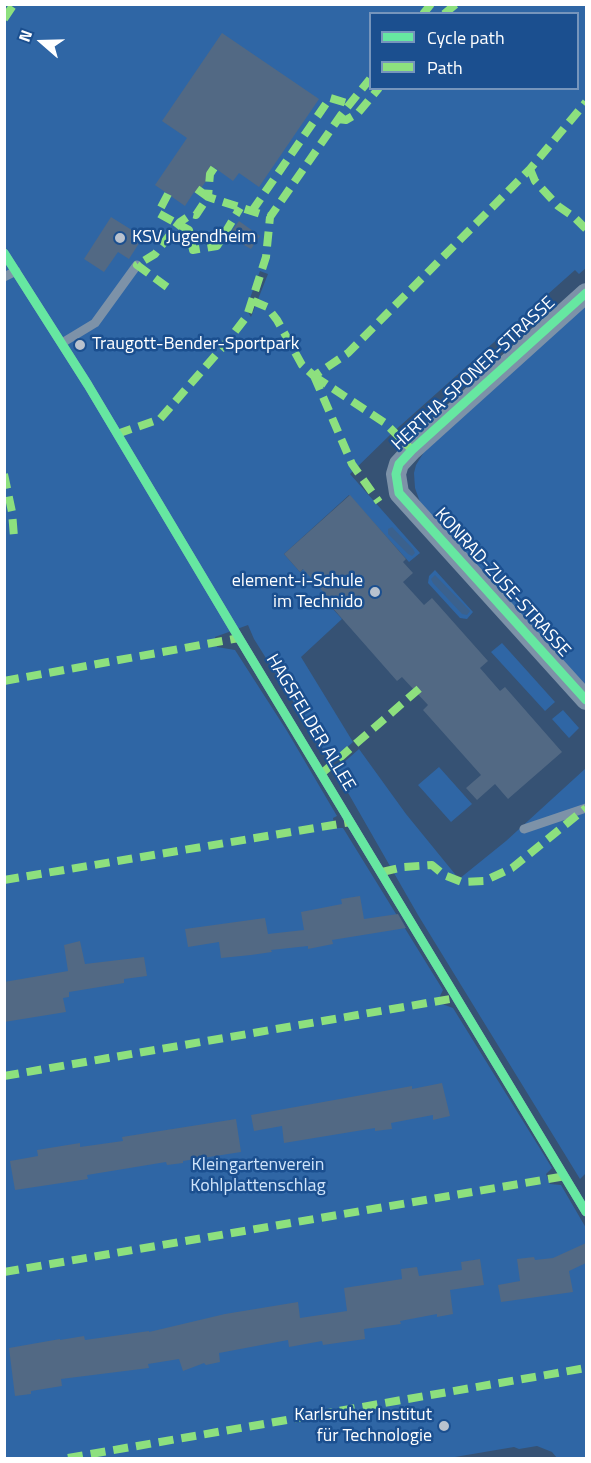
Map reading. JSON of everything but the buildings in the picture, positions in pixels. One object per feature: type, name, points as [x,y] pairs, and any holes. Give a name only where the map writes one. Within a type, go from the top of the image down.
[{"type":"street","name":"HERTHA-SPONER-STRASSE","points":[[397,485],[396,474],[399,464],[405,457],[586,293]]},
{"type":"street","name":"KONRAD-ZUSE-STRASSE","points":[[397,485],[399,493],[586,700]]},
{"type":"lane","name":"HAGSFELDER ALLEE","points":[[4,253],[62,343],[586,1212]]},
{"type":"lane","points":[[62,343],[95,323],[137,265]]},
{"type":"lane","points":[[4,277],[16,271]]},
{"type":"lane","points":[[524,829],[586,808]]},
{"type":"green space","name":"Kleingartenverein Kohlplattenschlag","points":[[5,5],[586,5],[586,268],[579,274],[575,270],[392,433],[350,474],[420,553],[409,562],[349,495],[284,554],[300,572],[305,568],[328,593],[323,598],[342,619],[301,657],[353,742],[331,762],[254,639],[248,625],[215,637],[217,647],[235,650],[287,731],[337,816],[333,818],[335,828],[343,828],[443,990],[440,996],[442,1004],[453,1008],[552,1168],[546,1174],[550,1184],[561,1185],[586,1228],[586,1458],[557,1458],[552,1452],[537,1446],[519,1449],[514,1447],[449,1458],[5,1458]],"holes":[[[260,271],[268,274],[251,317],[246,309]]]},
{"type":"green space","points":[[586,305],[586,688],[420,502],[415,488],[414,473],[424,452]]},
{"type":"green space","points":[[435,570],[473,612],[467,619],[460,618],[428,583],[429,576]]},
{"type":"green space","points":[[502,643],[555,702],[545,711],[491,652]]},
{"type":"green space","points":[[563,710],[579,728],[569,738],[552,719]]},
{"type":"green space","points":[[359,749],[406,814],[459,879],[506,841],[586,768],[586,1173],[580,1179],[418,915],[335,770]]},
{"type":"green space","points":[[439,767],[472,804],[451,822],[418,785]]},
{"type":"shaded area","points":[[392,527],[413,549],[415,553],[412,556],[388,534],[388,529]]},
{"type":"shaded area","points":[[435,575],[470,611],[467,615],[462,614],[433,583],[431,579]]},
{"type":"marked path","points":[[4,19],[14,4]]},
{"type":"marked path","points":[[425,12],[431,4]]},
{"type":"marked path","points":[[446,12],[456,4]]},
{"type":"marked path","points":[[214,168],[210,174],[208,197],[270,217],[341,115],[369,80]]},
{"type":"marked path","points":[[338,119],[346,120],[358,113],[377,90]]},
{"type":"marked path","points":[[252,211],[330,98],[350,104]]},
{"type":"marked path","points":[[253,301],[267,307],[277,320],[302,365],[314,376],[348,353],[530,169],[586,102]]},
{"type":"marked path","points":[[530,169],[535,181],[558,206],[586,229]]},
{"type":"marked path","points":[[167,287],[137,265],[155,254],[180,222],[192,214],[196,215],[208,197],[197,189]]},
{"type":"marked path","points":[[168,194],[158,213],[189,230],[193,250],[217,246],[240,208]]},
{"type":"marked path","points":[[117,434],[160,419],[247,316],[266,257],[270,217]]},
{"type":"marked path","points":[[314,376],[352,464],[379,502]]},
{"type":"marked path","points":[[314,376],[385,423],[412,450]]},
{"type":"marked path","points":[[4,474],[12,512],[14,537]]},
{"type":"marked path","points":[[4,681],[239,638]]},
{"type":"marked path","points":[[321,774],[420,688]]},
{"type":"marked path","points":[[382,872],[403,867],[432,865],[444,875],[462,882],[484,881],[512,868],[586,808]]},
{"type":"marked path","points":[[4,880],[351,822]]},
{"type":"marked path","points":[[4,1076],[456,998]]},
{"type":"marked path","points":[[4,1272],[566,1176]]},
{"type":"marked path","points":[[68,1458],[586,1368]]},
{"type":"cycle path","points":[[4,253],[88,385],[586,1212]]},
{"type":"cycle path","points":[[586,293],[412,450],[399,464],[396,474],[399,493],[586,700]]},
{"type":"place","name":"KSV Jugendheim","points":[[120,238]]},
{"type":"place","name":"Traugott-Bender-Sportpark","points":[[80,345]]},
{"type":"place","name":"element-i-Schule im Technido","points":[[375,592]]},
{"type":"place","name":"Karlsruher Institut für Technologie","points":[[444,1426]]}]
